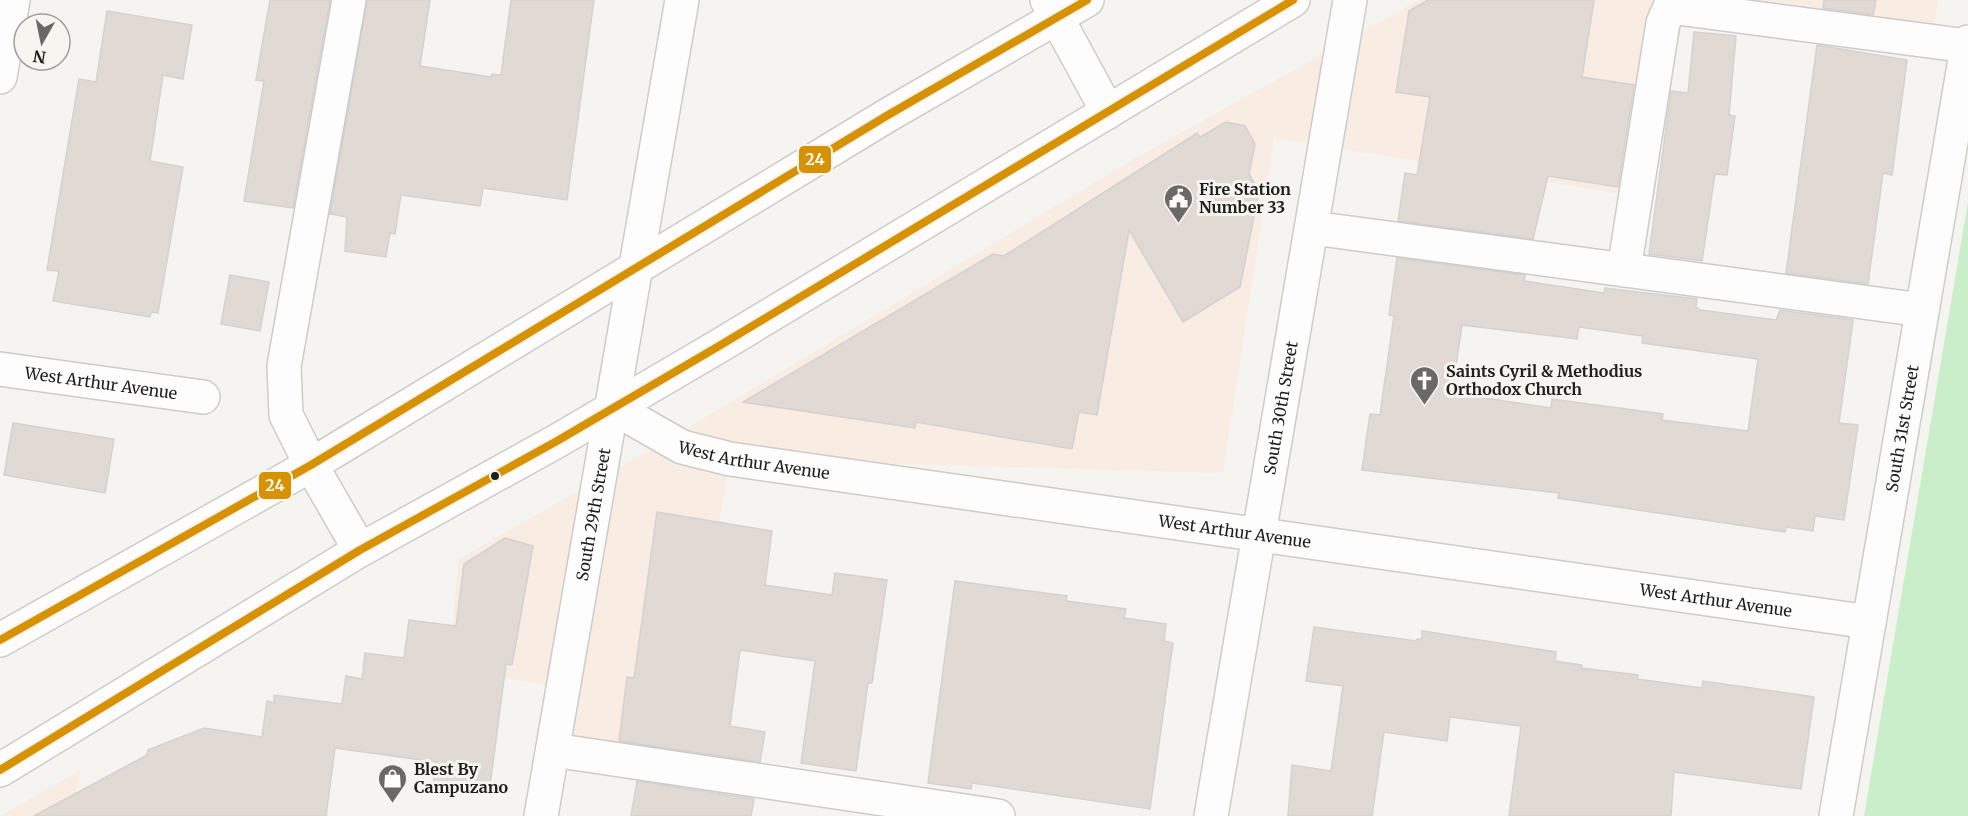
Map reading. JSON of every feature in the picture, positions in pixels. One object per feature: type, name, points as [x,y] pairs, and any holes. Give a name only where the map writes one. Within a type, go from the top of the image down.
[{"type":"street","points":[[0,77],[13,0]]},
{"type":"street","points":[[349,0],[284,366],[286,415],[311,465],[360,550]]},
{"type":"street","name":"South 29th Street","points":[[541,816],[638,267],[682,0]]},
{"type":"street","points":[[0,640],[311,465],[888,115],[1052,9],[1087,0]]},
{"type":"street","points":[[0,770],[360,550],[557,441],[729,340],[1293,0]]},
{"type":"street","name":"South 30th Street","points":[[1211,816],[1313,228],[1350,0]]},
{"type":"street","points":[[1624,270],[1663,22],[1670,7],[1968,44]]},
{"type":"street","points":[[1052,9],[1108,112]]},
{"type":"street","name":"South 31st Street","points":[[1836,816],[1968,44]]},
{"type":"street","points":[[1313,228],[1922,310]]},
{"type":"street","name":"West Arthur Avenue","points":[[0,369],[203,397]]},
{"type":"street","name":"West Arthur Avenue","points":[[612,407],[682,447],[730,459],[1869,622]]},
{"type":"street","points":[[553,750],[877,807],[998,816]]},
{"type":"shaded area","points":[[1419,0],[1660,0],[1622,194],[1274,138],[1223,473],[730,459],[677,769],[553,750],[563,688],[448,668],[459,559],[676,435],[1134,159]]},
{"type":"shaded area","points":[[1714,0],[1938,0],[1933,30]]},
{"type":"shaded area","points":[[80,770],[72,816],[0,816]]},
{"type":"green space","points":[[1968,202],[1968,816],[1864,816]]},
{"type":"building","points":[[270,0],[330,0],[293,208],[244,201],[264,81],[256,80]]},
{"type":"building","points":[[367,0],[430,0],[420,66],[491,77],[492,74],[501,75],[511,0],[594,0],[567,200],[483,188],[480,206],[401,195],[395,234],[390,233],[386,257],[345,251],[347,217],[330,214]]},
{"type":"building","points":[[1428,0],[1594,0],[1582,77],[1634,85],[1618,187],[1548,176],[1533,239],[1398,221],[1405,173],[1417,175],[1430,97],[1396,92],[1409,11]]},
{"type":"building","points":[[1824,0],[1876,0],[1873,15],[1823,8]]},
{"type":"building","points":[[107,11],[192,25],[183,79],[163,75],[150,161],[183,167],[158,313],[151,312],[150,317],[53,301],[59,271],[47,270],[79,79],[96,82]]},
{"type":"building","points":[[1694,32],[1736,36],[1729,115],[1735,116],[1727,175],[1715,174],[1702,261],[1649,254],[1671,91],[1688,93]]},
{"type":"building","points":[[1817,45],[1907,60],[1892,175],[1883,173],[1868,284],[1786,273]]},
{"type":"building","points":[[1226,122],[1245,126],[1255,144],[1249,174],[1259,191],[1240,287],[1183,322],[1129,230],[1097,415],[1079,412],[1072,449],[916,422],[915,428],[743,402],[993,254],[1004,256],[1197,133],[1200,137]]},
{"type":"building","points":[[1397,258],[1525,275],[1524,281],[1604,293],[1605,288],[1697,299],[1696,307],[1700,310],[1776,320],[1780,310],[1853,320],[1839,423],[1858,425],[1844,520],[1815,516],[1813,531],[1786,527],[1785,532],[1558,498],[1559,493],[1362,470],[1370,414],[1380,415],[1394,316],[1389,315]],"holes":[[[1462,325],[1577,339],[1579,327],[1643,336],[1642,343],[1758,359],[1748,431],[1662,420],[1663,414],[1552,399],[1551,408],[1452,393]]]},
{"type":"building","points":[[230,275],[269,282],[260,331],[221,324]]},
{"type":"building","points":[[13,423],[114,439],[105,493],[4,475]]},
{"type":"building","points":[[657,512],[772,531],[765,585],[832,595],[835,573],[887,580],[872,683],[868,683],[856,771],[801,763],[815,661],[740,650],[730,726],[765,732],[760,762],[619,741],[627,677],[634,678]]},
{"type":"building","points":[[505,538],[533,546],[512,665],[506,664],[489,793],[433,786],[436,762],[335,748],[326,816],[34,816],[147,755],[148,750],[204,728],[262,737],[267,701],[274,703],[274,695],[342,704],[346,676],[362,679],[365,653],[404,658],[409,620],[456,626],[464,564]]},
{"type":"building","points":[[955,581],[1067,596],[1066,601],[1126,609],[1124,618],[1166,624],[1164,641],[1173,643],[1150,809],[972,783],[971,789],[928,783]]},
{"type":"building","points":[[1314,627],[1416,641],[1422,639],[1422,631],[1556,652],[1555,661],[1582,665],[1581,668],[1638,675],[1637,679],[1702,688],[1703,681],[1814,697],[1801,789],[1674,772],[1671,816],[1509,816],[1521,726],[1450,717],[1447,741],[1384,732],[1372,816],[1288,816],[1292,765],[1331,771],[1343,686],[1306,681]]},
{"type":"building","points":[[637,781],[754,799],[751,816],[631,816]]},
{"type":"transit line","name":"24","points":[[0,640],[311,465],[888,115],[1087,0]]},
{"type":"transit line","name":"24","points":[[0,770],[360,550],[557,441],[719,346],[1293,0]]},
{"type":"place","name":"Fire Station Number 33","points":[[1178,224]]},
{"type":"place","name":"Saints Cyril & Methodius Orthodox Church","points":[[1425,406]]},
{"type":"place","name":"Blest By Campuzano","points":[[393,804]]}]
